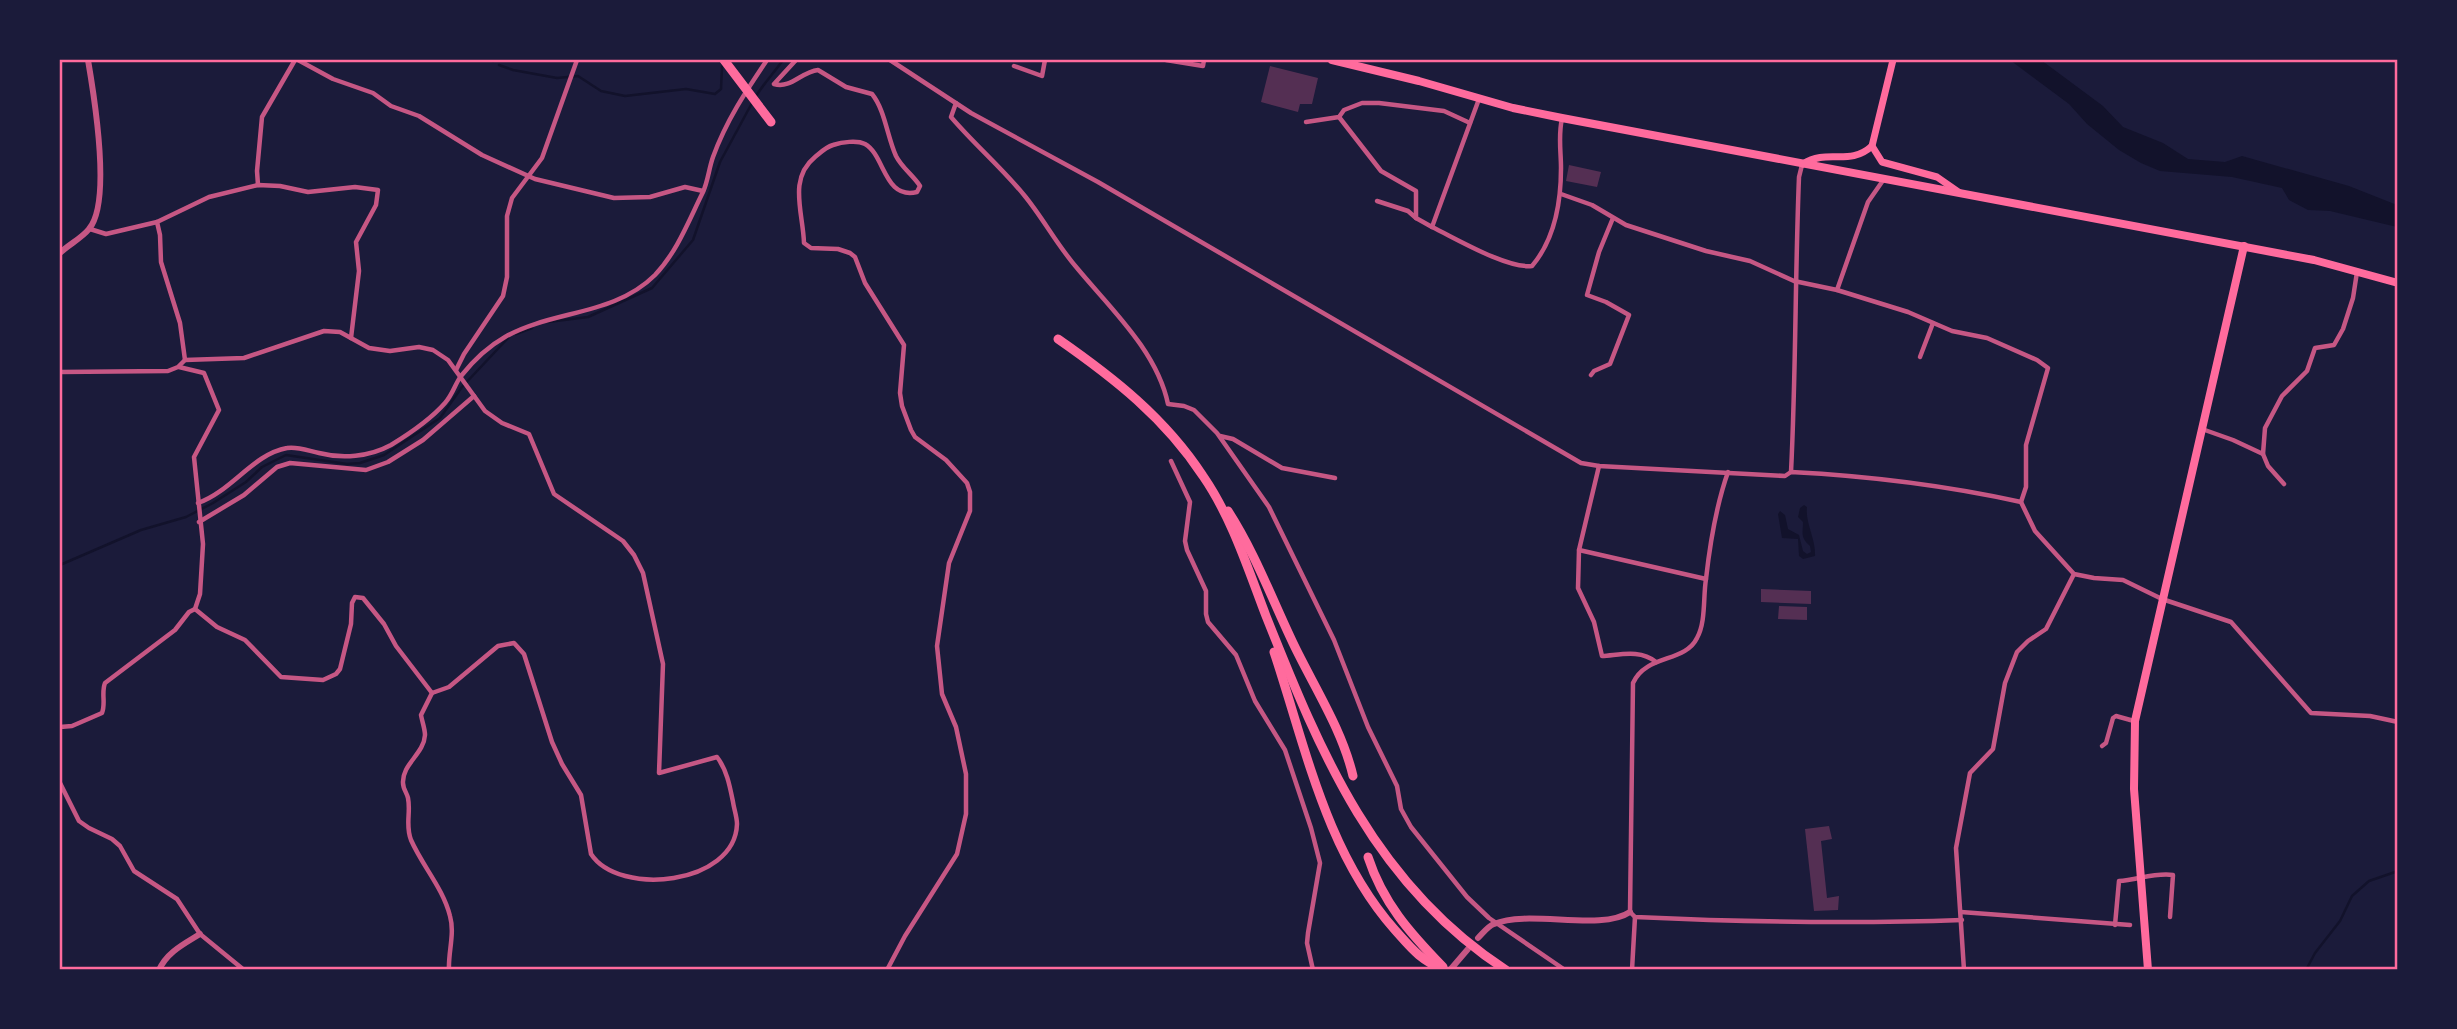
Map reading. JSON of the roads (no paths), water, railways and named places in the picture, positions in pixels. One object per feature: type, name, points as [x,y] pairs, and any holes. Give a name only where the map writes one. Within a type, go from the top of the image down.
[{"type":"highway","points":[[724,60],[771,122]]},
{"type":"highway","points":[[1058,339],[1138,399],[1174,436],[1230,514],[1250,548],[1342,742],[1353,776]]},
{"type":"highway","points":[[1205,478],[1226,517],[1309,723],[1326,760],[1365,827],[1412,887],[1440,916],[1506,970]]},
{"type":"highway","points":[[1226,517],[1338,841],[1357,878],[1389,923],[1423,960],[1446,970]]},
{"type":"highway","points":[[1368,857],[1388,902],[1446,970]]},
{"type":"main road","points":[[1332,60],[1562,118],[2244,246],[2314,260],[2398,283]]},
{"type":"main road","points":[[1802,164],[1818,156],[1855,157],[1872,146],[1893,60]]},
{"type":"main road","points":[[1872,146],[1882,162],[1937,177],[1961,194]]},
{"type":"main road","points":[[2148,970],[2134,789],[2135,721],[2244,246]]},
{"type":"street","points":[[60,253],[90,229],[99,205],[101,171],[88,60]]},
{"type":"street","points":[[258,185],[262,117],[296,60],[333,79],[373,93],[391,106],[419,116],[482,155],[535,179],[614,198],[650,197],[685,187],[703,191]]},
{"type":"street","points":[[456,371],[464,354],[503,296],[507,277],[507,216],[512,198],[542,158],[578,60]]},
{"type":"street","points":[[198,503],[225,490],[261,459],[288,448],[346,457],[382,449],[443,406],[460,377],[484,352],[503,338],[542,320],[584,313],[609,303],[655,275],[679,242],[703,191],[713,156],[737,105],[767,60]]},
{"type":"street","points":[[796,60],[774,84],[782,87],[818,70],[846,87],[872,94],[883,114],[886,134],[898,160],[920,186],[911,194],[897,188],[888,180],[872,151],[865,144],[847,142],[827,147],[803,169],[800,176],[804,243],[811,248],[845,251],[855,257],[865,283],[904,345],[900,393],[911,430],[915,437],[946,460],[967,483],[970,492],[970,511],[949,563],[937,646],[942,695],[956,727],[966,774],[966,814],[957,854],[905,936],[887,970]]},
{"type":"street","points":[[890,60],[956,103],[1098,182],[1580,463],[1786,475],[1791,472],[1843,475],[1933,484],[2021,502]]},
{"type":"street","points":[[1014,66],[1042,76],[1045,60]]},
{"type":"street","points":[[1166,60],[1203,66],[1204,60]]},
{"type":"street","points":[[1432,227],[1479,98]]},
{"type":"street","points":[[956,103],[951,117],[975,146],[1022,193],[1048,225],[1062,251],[1143,348],[1159,374],[1168,404],[1184,405],[1194,410],[1219,436],[1269,507],[1295,556],[1340,655],[1368,727],[1397,786],[1404,816],[1467,897],[1497,923],[1565,970]]},
{"type":"street","points":[[1306,122],[1339,117],[1344,110],[1362,103],[1379,103],[1444,111],[1471,123]]},
{"type":"street","points":[[1339,117],[1381,171],[1416,191],[1416,218]]},
{"type":"street","points":[[1377,201],[1408,211],[1432,227],[1492,256],[1525,267],[1532,266],[1540,256],[1558,212],[1561,194],[1559,134],[1562,118]]},
{"type":"street","points":[[1791,472],[1795,401],[1794,281],[1799,177],[1802,164]]},
{"type":"street","points":[[1838,290],[1868,202],[1884,179]]},
{"type":"street","points":[[90,229],[106,234],[156,222],[209,197],[258,185],[309,192],[355,187],[378,190],[376,205],[356,243],[359,271],[351,338]]},
{"type":"street","points":[[1561,194],[1592,205],[1626,225],[1706,251],[1750,261],[1794,281],[1838,290],[1908,312],[1952,331],[1987,338],[2037,360],[2048,368],[2026,445],[2026,488],[2021,502],[2035,531],[2074,574],[2123,580],[2162,599],[2231,622],[2311,713],[2370,716],[2398,722]]},
{"type":"street","points":[[1591,375],[1610,364],[1629,315],[1587,295],[1599,252],[1613,218]]},
{"type":"street","points":[[156,222],[160,235],[160,262],[180,323],[185,360]]},
{"type":"street","points":[[2284,484],[2268,466],[2263,454],[2265,428],[2282,396],[2307,370],[2315,348],[2334,345],[2343,329],[2358,272]]},
{"type":"street","points":[[1920,358],[1933,323]]},
{"type":"street","points":[[60,372],[168,371],[185,360],[244,358],[324,331],[340,332],[369,348],[390,351],[419,347],[433,350],[448,360],[485,411],[502,423],[529,434],[554,494],[623,541],[634,555],[643,573],[663,664],[659,773],[717,757],[726,774],[737,825],[730,845],[717,861],[687,876],[649,880],[607,869],[597,862],[591,854],[581,795],[552,743],[524,654],[514,643],[498,646],[449,687],[432,693],[421,715],[425,739],[406,770],[403,785],[408,798],[408,832],[437,885],[449,914],[452,934],[449,970]]},
{"type":"street","points":[[60,727],[72,726],[102,713],[102,690],[105,682],[175,629],[189,612],[195,609],[200,594],[203,544],[194,457],[219,410],[204,373],[178,367]]},
{"type":"street","points":[[200,523],[244,495],[277,467],[290,463],[366,470],[388,462],[422,440],[474,396]]},
{"type":"street","points":[[2201,428],[2263,454]]},
{"type":"street","points":[[1219,436],[1233,439],[1282,468],[1335,478]]},
{"type":"street","points":[[1171,460],[1190,502],[1185,541],[1206,591],[1208,622],[1236,655],[1255,701],[1285,750],[1311,828],[1320,863],[1307,943],[1313,970]]},
{"type":"street","points":[[1599,466],[1579,550],[1578,588],[1594,622],[1602,656],[1635,653],[1656,662]]},
{"type":"street","points":[[1632,970],[1631,695],[1636,676],[1643,668],[1694,644],[1701,627],[1721,492],[1728,472]]},
{"type":"street","points":[[1579,550],[1706,579]]},
{"type":"street","points":[[1964,970],[1956,848],[1970,773],[1993,749],[2005,683],[2017,652],[2046,629],[2074,574]]},
{"type":"street","points":[[195,609],[217,627],[246,640],[281,677],[323,680],[340,669],[351,624],[352,603],[355,597],[359,597],[384,624],[396,646],[432,693]]},
{"type":"street","points":[[2102,746],[2106,743],[2113,718],[2116,716],[2135,721]]},
{"type":"street","points":[[60,783],[79,821],[120,846],[134,871],[177,899],[200,934],[244,970]]},
{"type":"street","points":[[2115,925],[2119,881],[2162,873],[2173,875],[2170,916]]},
{"type":"street","points":[[1961,912],[2130,925]]},
{"type":"street","points":[[1478,938],[1486,929],[1497,923],[1514,920],[1614,919],[1632,914],[1727,921],[1869,923],[1962,920]]},
{"type":"street","points":[[159,970],[166,957],[175,949],[200,934]]},
{"type":"street","points":[[1446,970],[1468,949]]},
{"type":"waterway","points":[[755,98],[783,60]]},
{"type":"waterway","points":[[499,65],[557,78],[578,76],[601,91],[625,96],[686,89],[715,94],[721,89],[724,63]]},
{"type":"waterway","points":[[548,322],[588,317],[652,288],[693,240],[720,162],[752,103]]},
{"type":"waterway","points":[[516,334],[532,328]]},
{"type":"waterway","points":[[60,565],[141,530],[186,517],[246,482],[262,467],[286,455],[347,464],[360,463],[384,455],[440,418],[462,387],[509,337]]},
{"type":"waterway","points":[[2306,970],[2315,953],[2340,921],[2352,896],[2369,881],[2398,871]]}]
